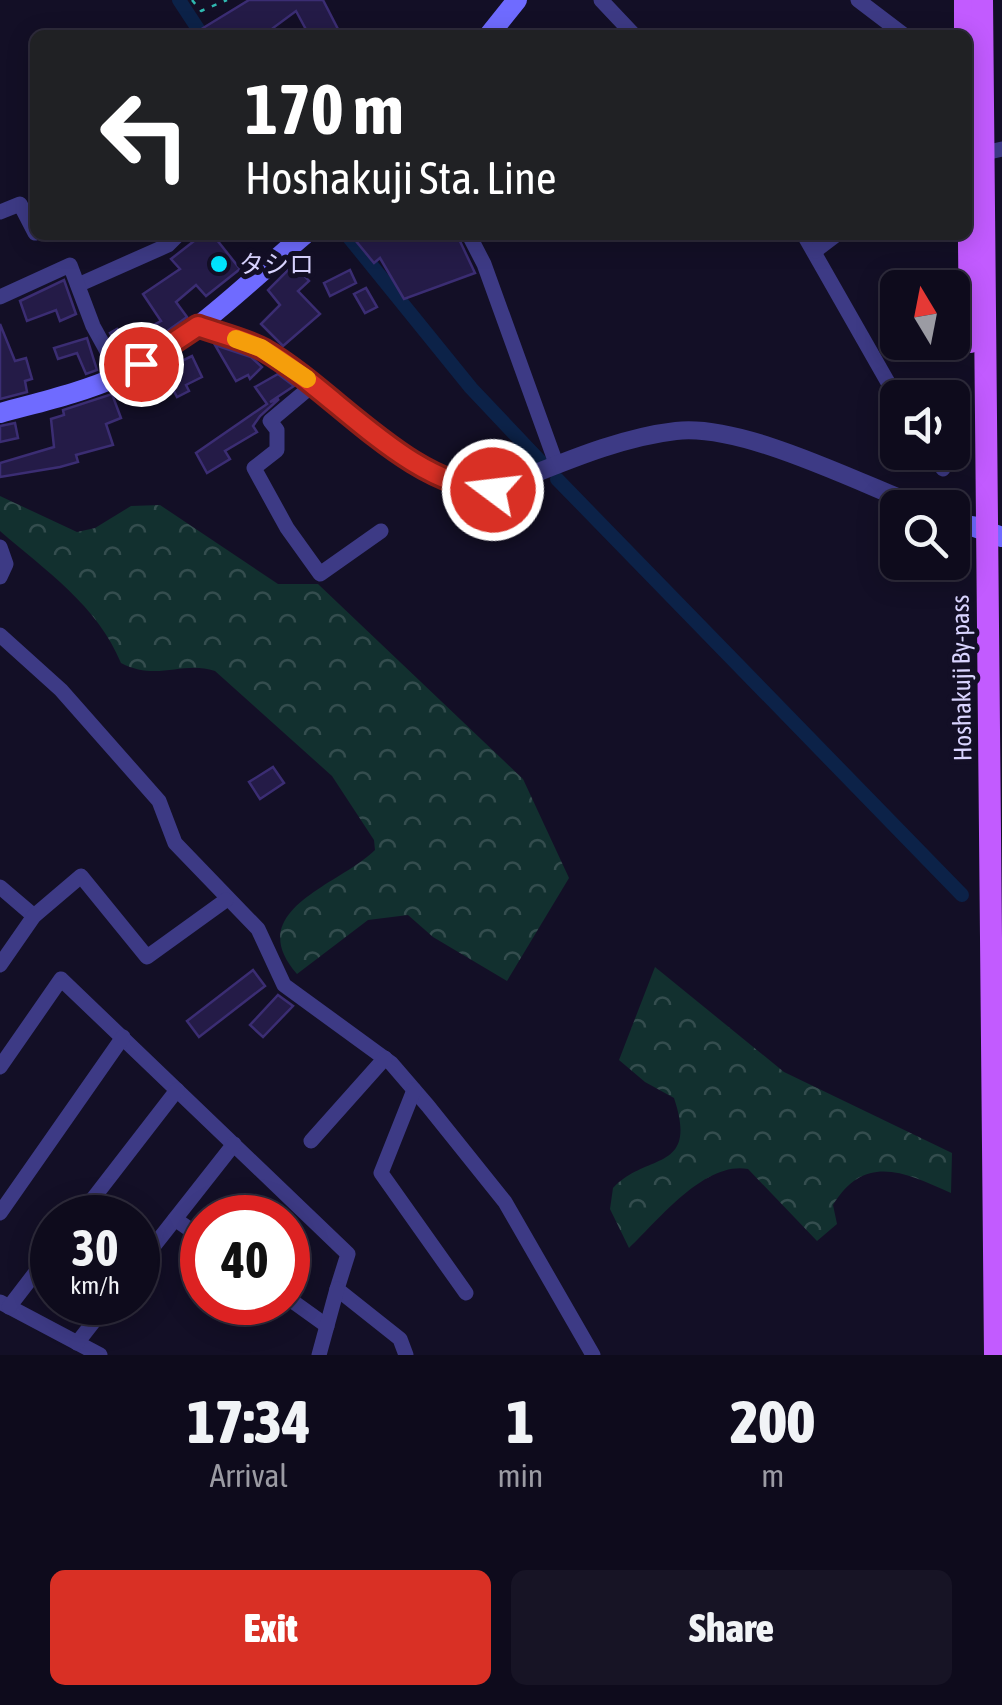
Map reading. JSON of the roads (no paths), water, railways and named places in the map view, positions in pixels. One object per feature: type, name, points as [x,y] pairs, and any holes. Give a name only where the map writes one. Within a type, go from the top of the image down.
[{"type":"main road","points":[[493,30],[517,0]]},
{"type":"main road","points":[[965,0],[965,30]]},
{"type":"main road","name":"Hoshakuji By-pass","points":[[982,0],[978,152],[982,1355]]},
{"type":"main road","points":[[0,413],[120,375],[198,326],[298,240]]},
{"type":"main road","name":"Hoshakuji By-pass","points":[[979,529],[995,1355]]},
{"type":"street","points":[[602,0],[629,30]]},
{"type":"street","points":[[858,0],[897,30]]},
{"type":"street","points":[[0,212],[20,204],[30,223]]},
{"type":"street","points":[[78,285],[173,240]]},
{"type":"street","points":[[472,240],[484,264],[557,466]]},
{"type":"street","points":[[807,240],[887,380]]},
{"type":"street","points":[[815,251],[829,240]]},
{"type":"street","points":[[0,298],[70,264],[92,326],[120,375]]},
{"type":"street","points":[[198,326],[261,348],[314,384],[384,442],[467,488],[493,490],[641,438],[679,430],[724,433],[880,492]]},
{"type":"street","points":[[314,384],[270,421],[276,430],[277,450],[254,468],[286,528],[320,574],[381,531]]},
{"type":"street","points":[[0,547],[6,564],[0,577]]},
{"type":"street","points":[[0,635],[60,690],[159,801],[175,842],[258,930],[284,985],[385,1058],[414,1090],[505,1202],[593,1355]]},
{"type":"street","points":[[0,965],[34,916],[81,876],[146,957],[226,900]]},
{"type":"street","points":[[0,887],[34,916]]},
{"type":"street","points":[[0,1067],[61,978],[348,1254],[319,1355]]},
{"type":"street","points":[[0,1213],[123,1038]]},
{"type":"street","points":[[311,1141],[385,1058]]},
{"type":"street","points":[[96,1195],[177,1090]]},
{"type":"street","points":[[414,1090],[381,1173],[466,1293]]},
{"type":"street","points":[[160,1237],[234,1144]]},
{"type":"street","points":[[175,1218],[180,1222]]},
{"type":"street","points":[[30,1275],[4,1304],[100,1355]]},
{"type":"street","points":[[337,1289],[400,1338],[406,1355]]},
{"type":"street","points":[[310,1314],[327,1326]]},
{"type":"street","points":[[77,1343],[91,1325]]},
{"type":"waterway","points":[[179,0],[199,30]]},
{"type":"waterway","points":[[351,240],[471,388],[542,463]]},
{"type":"waterway","points":[[557,479],[962,895]]},
{"type":"place","name":"タシロ","points":[[219,264]]}]
